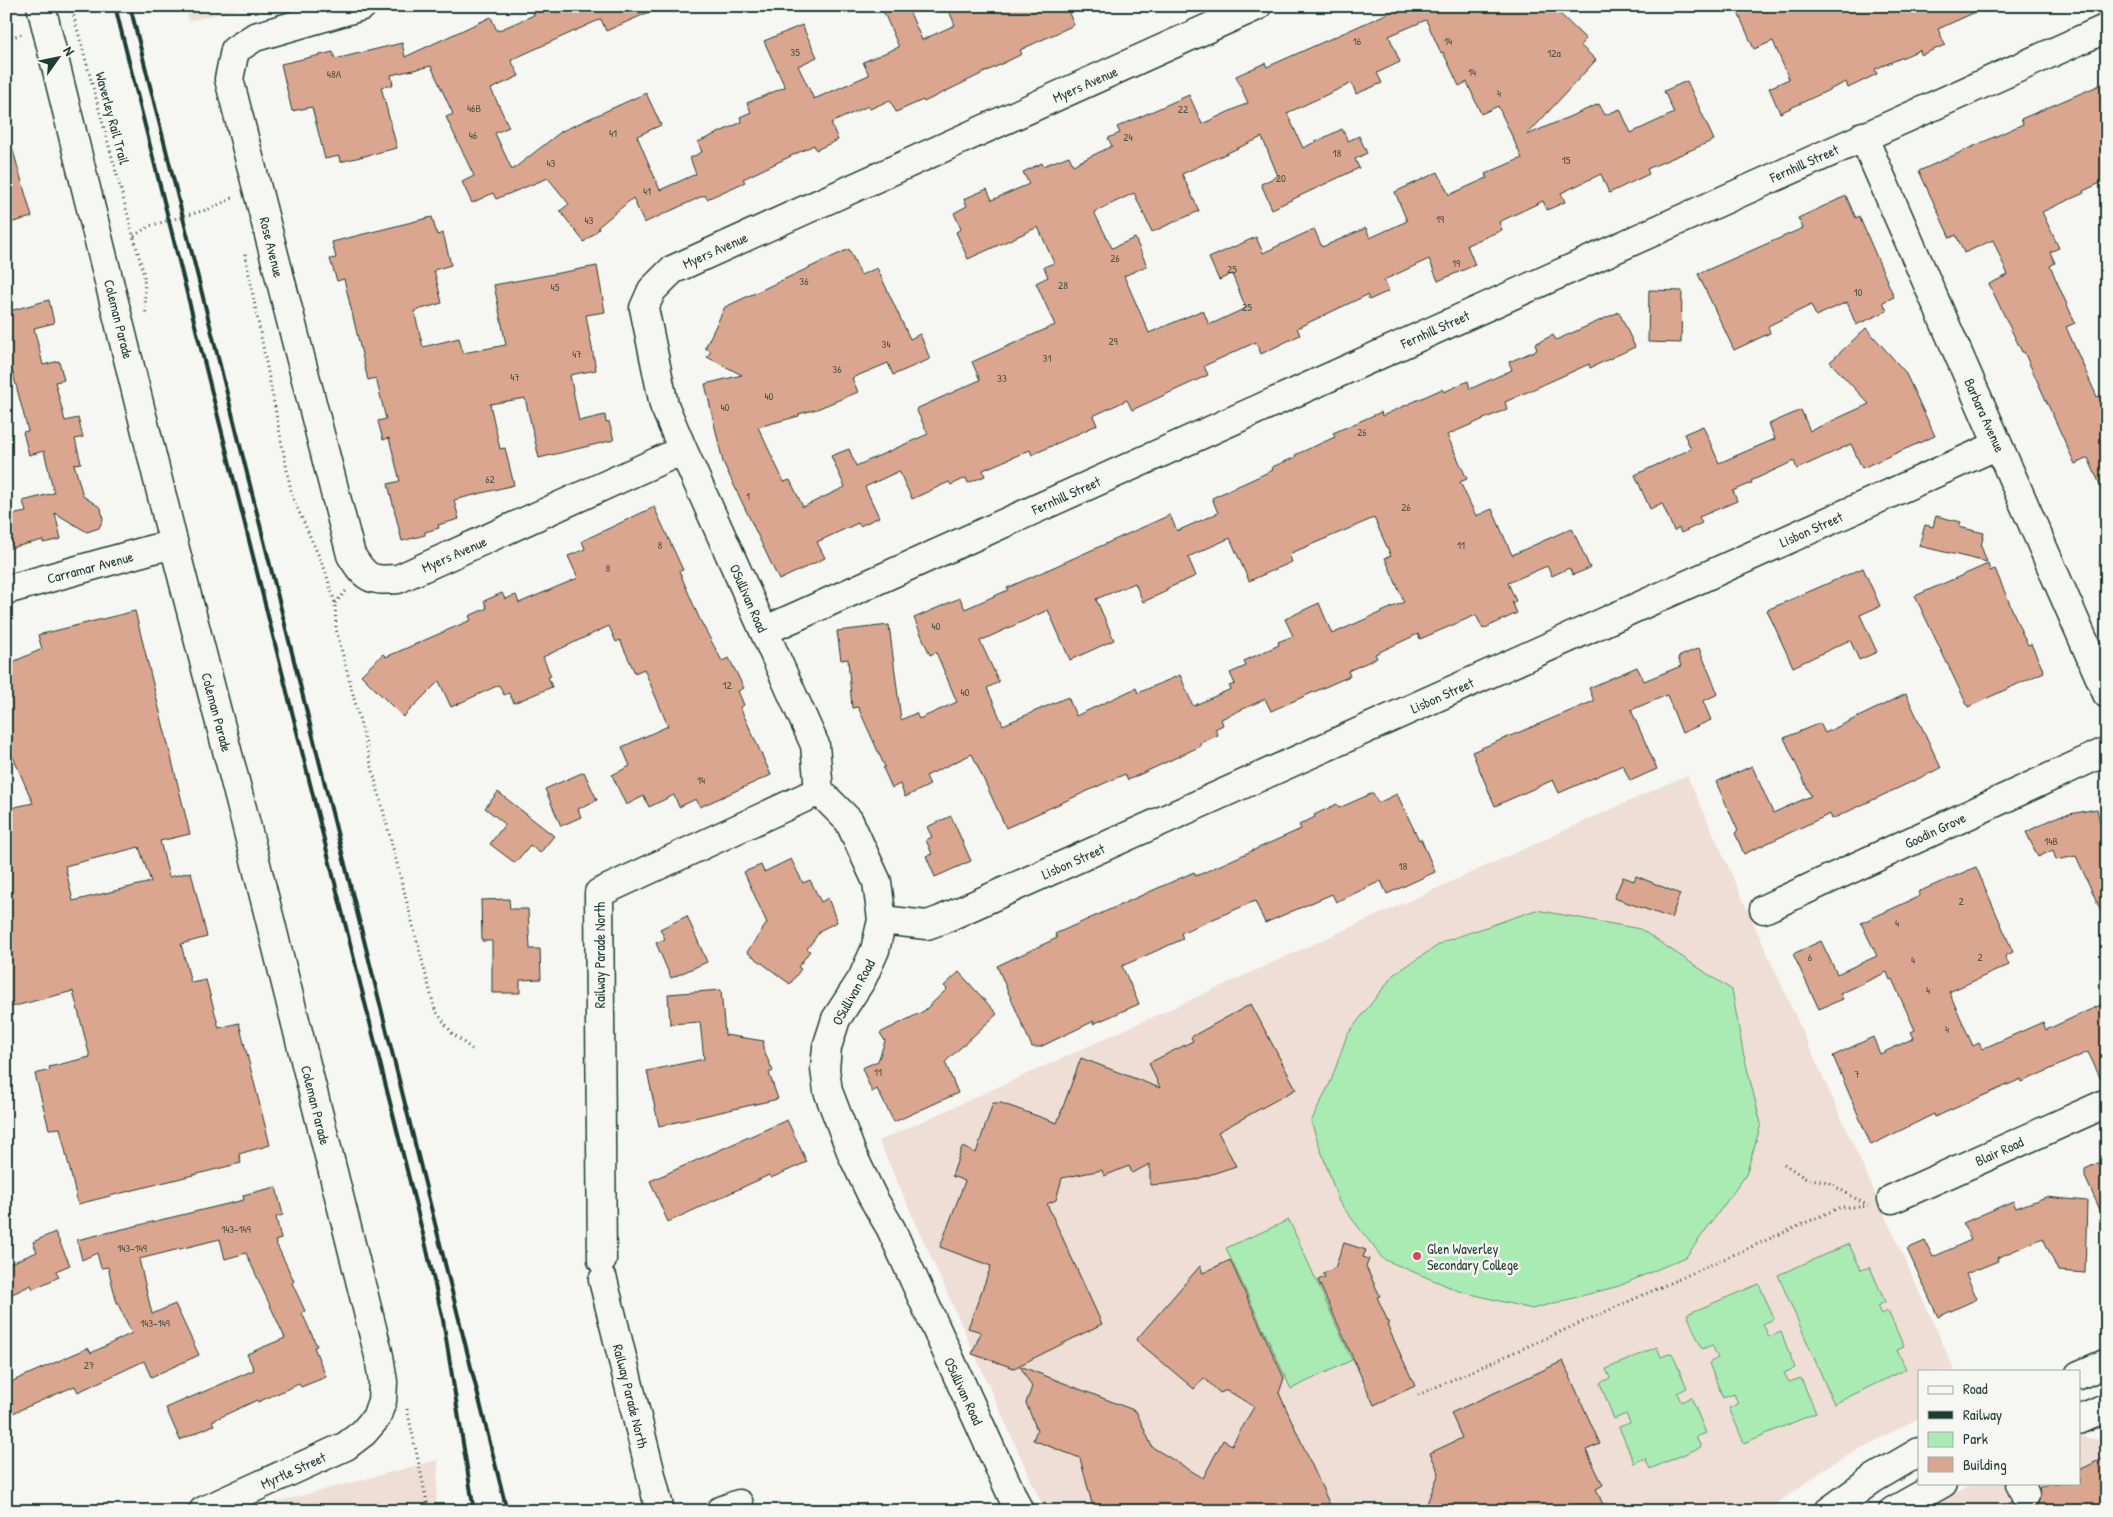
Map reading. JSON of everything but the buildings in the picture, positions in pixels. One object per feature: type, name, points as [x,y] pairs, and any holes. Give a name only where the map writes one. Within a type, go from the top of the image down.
[{"type":"street","name":"Coleman Parade","points":[[41,6],[174,545],[377,1347],[383,1382],[382,1401],[376,1418]]},
{"type":"street","name":"Rose Avenue","points":[[362,6],[255,37],[235,50],[229,79],[351,556],[362,573]]},
{"type":"street","name":"Myers Avenue","points":[[362,573],[378,581],[398,579],[683,450],[664,405],[644,308],[652,290],[672,270],[1257,6]]},
{"type":"street","name":"Fernhill Street","points":[[764,631],[2107,28]]},
{"type":"street","name":"Barbara Avenue","points":[[1863,136],[2107,694]]},
{"type":"street","name":"Lisbon Street","points":[[882,920],[928,925],[941,920],[1998,445]]},
{"type":"street","name":"OSullivan Road","points":[[683,450],[815,745],[818,791],[850,821],[877,882],[882,920],[875,950],[862,979],[836,1018],[827,1047],[825,1069],[828,1091],[852,1154],[891,1230],[1009,1508]]},
{"type":"street","name":"Carramar Avenue","points":[[6,590],[174,545]]},
{"type":"street","name":"Goodin Grove","points":[[1764,909],[2107,751]]},
{"type":"street","name":"Railway Parade North","points":[[660,1511],[602,1270],[599,893],[818,791]]},
{"type":"street","name":"Blair Road","points":[[1881,1203],[2107,1103]]},
{"type":"street","points":[[2080,1375],[2107,1363]]},
{"type":"street","points":[[2080,1420],[2107,1408]]},
{"type":"street","name":"Myrtle Street","points":[[203,1511],[346,1446],[363,1433],[376,1418]]},
{"type":"street","points":[[1829,1511],[1873,1479],[1918,1453]]},
{"type":"street","points":[[1893,1511],[1941,1484]]},
{"type":"path","name":"Waverley Rail Trail","points":[[70,6],[144,275],[148,324]]},
{"type":"path","points":[[134,236],[149,226],[209,209],[235,197],[237,206]]},
{"type":"path","points":[[244,245],[292,496],[326,570],[335,603],[336,629],[435,1010],[452,1033],[474,1050]]},
{"type":"path","points":[[1784,1164],[1805,1178],[1828,1182],[1881,1203]]},
{"type":"path","points":[[1418,1395],[1841,1207],[1881,1203]]},
{"type":"shaded area","points":[[185,6],[253,6],[189,21]]},
{"type":"shaded area","name":"Glen Waverley Secondary College","points":[[1687,775],[1955,1370],[1918,1370],[1918,1419],[1833,1463],[1779,1502],[1771,1511],[1045,1511],[879,1141]]},
{"type":"shaded area","points":[[2080,1436],[2107,1440],[2107,1511],[1920,1511],[1973,1484],[2080,1484]]},
{"type":"shaded area","points":[[438,1460],[436,1511],[242,1511],[281,1501]]},
{"type":"green space","points":[[1536,910],[1640,929],[1732,990],[1743,1052],[1761,1124],[1746,1175],[1686,1257],[1619,1286],[1532,1309],[1459,1291],[1383,1259],[1339,1202],[1311,1122],[1331,1081],[1347,1035],[1394,974],[1445,941]]},
{"type":"green space","points":[[1289,1220],[1352,1360],[1291,1389],[1226,1248]]},
{"type":"green space","points":[[1849,1244],[1861,1270],[1870,1267],[1885,1302],[1877,1306],[1881,1314],[1888,1311],[1904,1347],[1897,1350],[1906,1369],[1834,1404],[1778,1275]]},
{"type":"green space","points":[[1759,1284],[1774,1319],[1763,1324],[1769,1337],[1781,1332],[1795,1368],[1784,1373],[1789,1382],[1801,1378],[1816,1413],[1744,1443],[1729,1408],[1738,1404],[1734,1394],[1723,1398],[1709,1363],[1718,1358],[1712,1345],[1702,1349],[1687,1314]]},
{"type":"green space","points":[[1657,1347],[1661,1357],[1672,1353],[1687,1388],[1677,1393],[1681,1402],[1691,1397],[1706,1433],[1696,1437],[1701,1447],[1650,1469],[1645,1458],[1634,1463],[1619,1427],[1630,1423],[1626,1414],[1614,1419],[1600,1383],[1610,1378],[1606,1369]]},
{"type":"railway","points":[[115,6],[426,1246],[443,1320],[474,1511]]},
{"type":"railway","points":[[130,6],[507,1511]]},
{"type":"place","name":"Glen Waverley Secondary College","points":[[1417,1256]]}]
